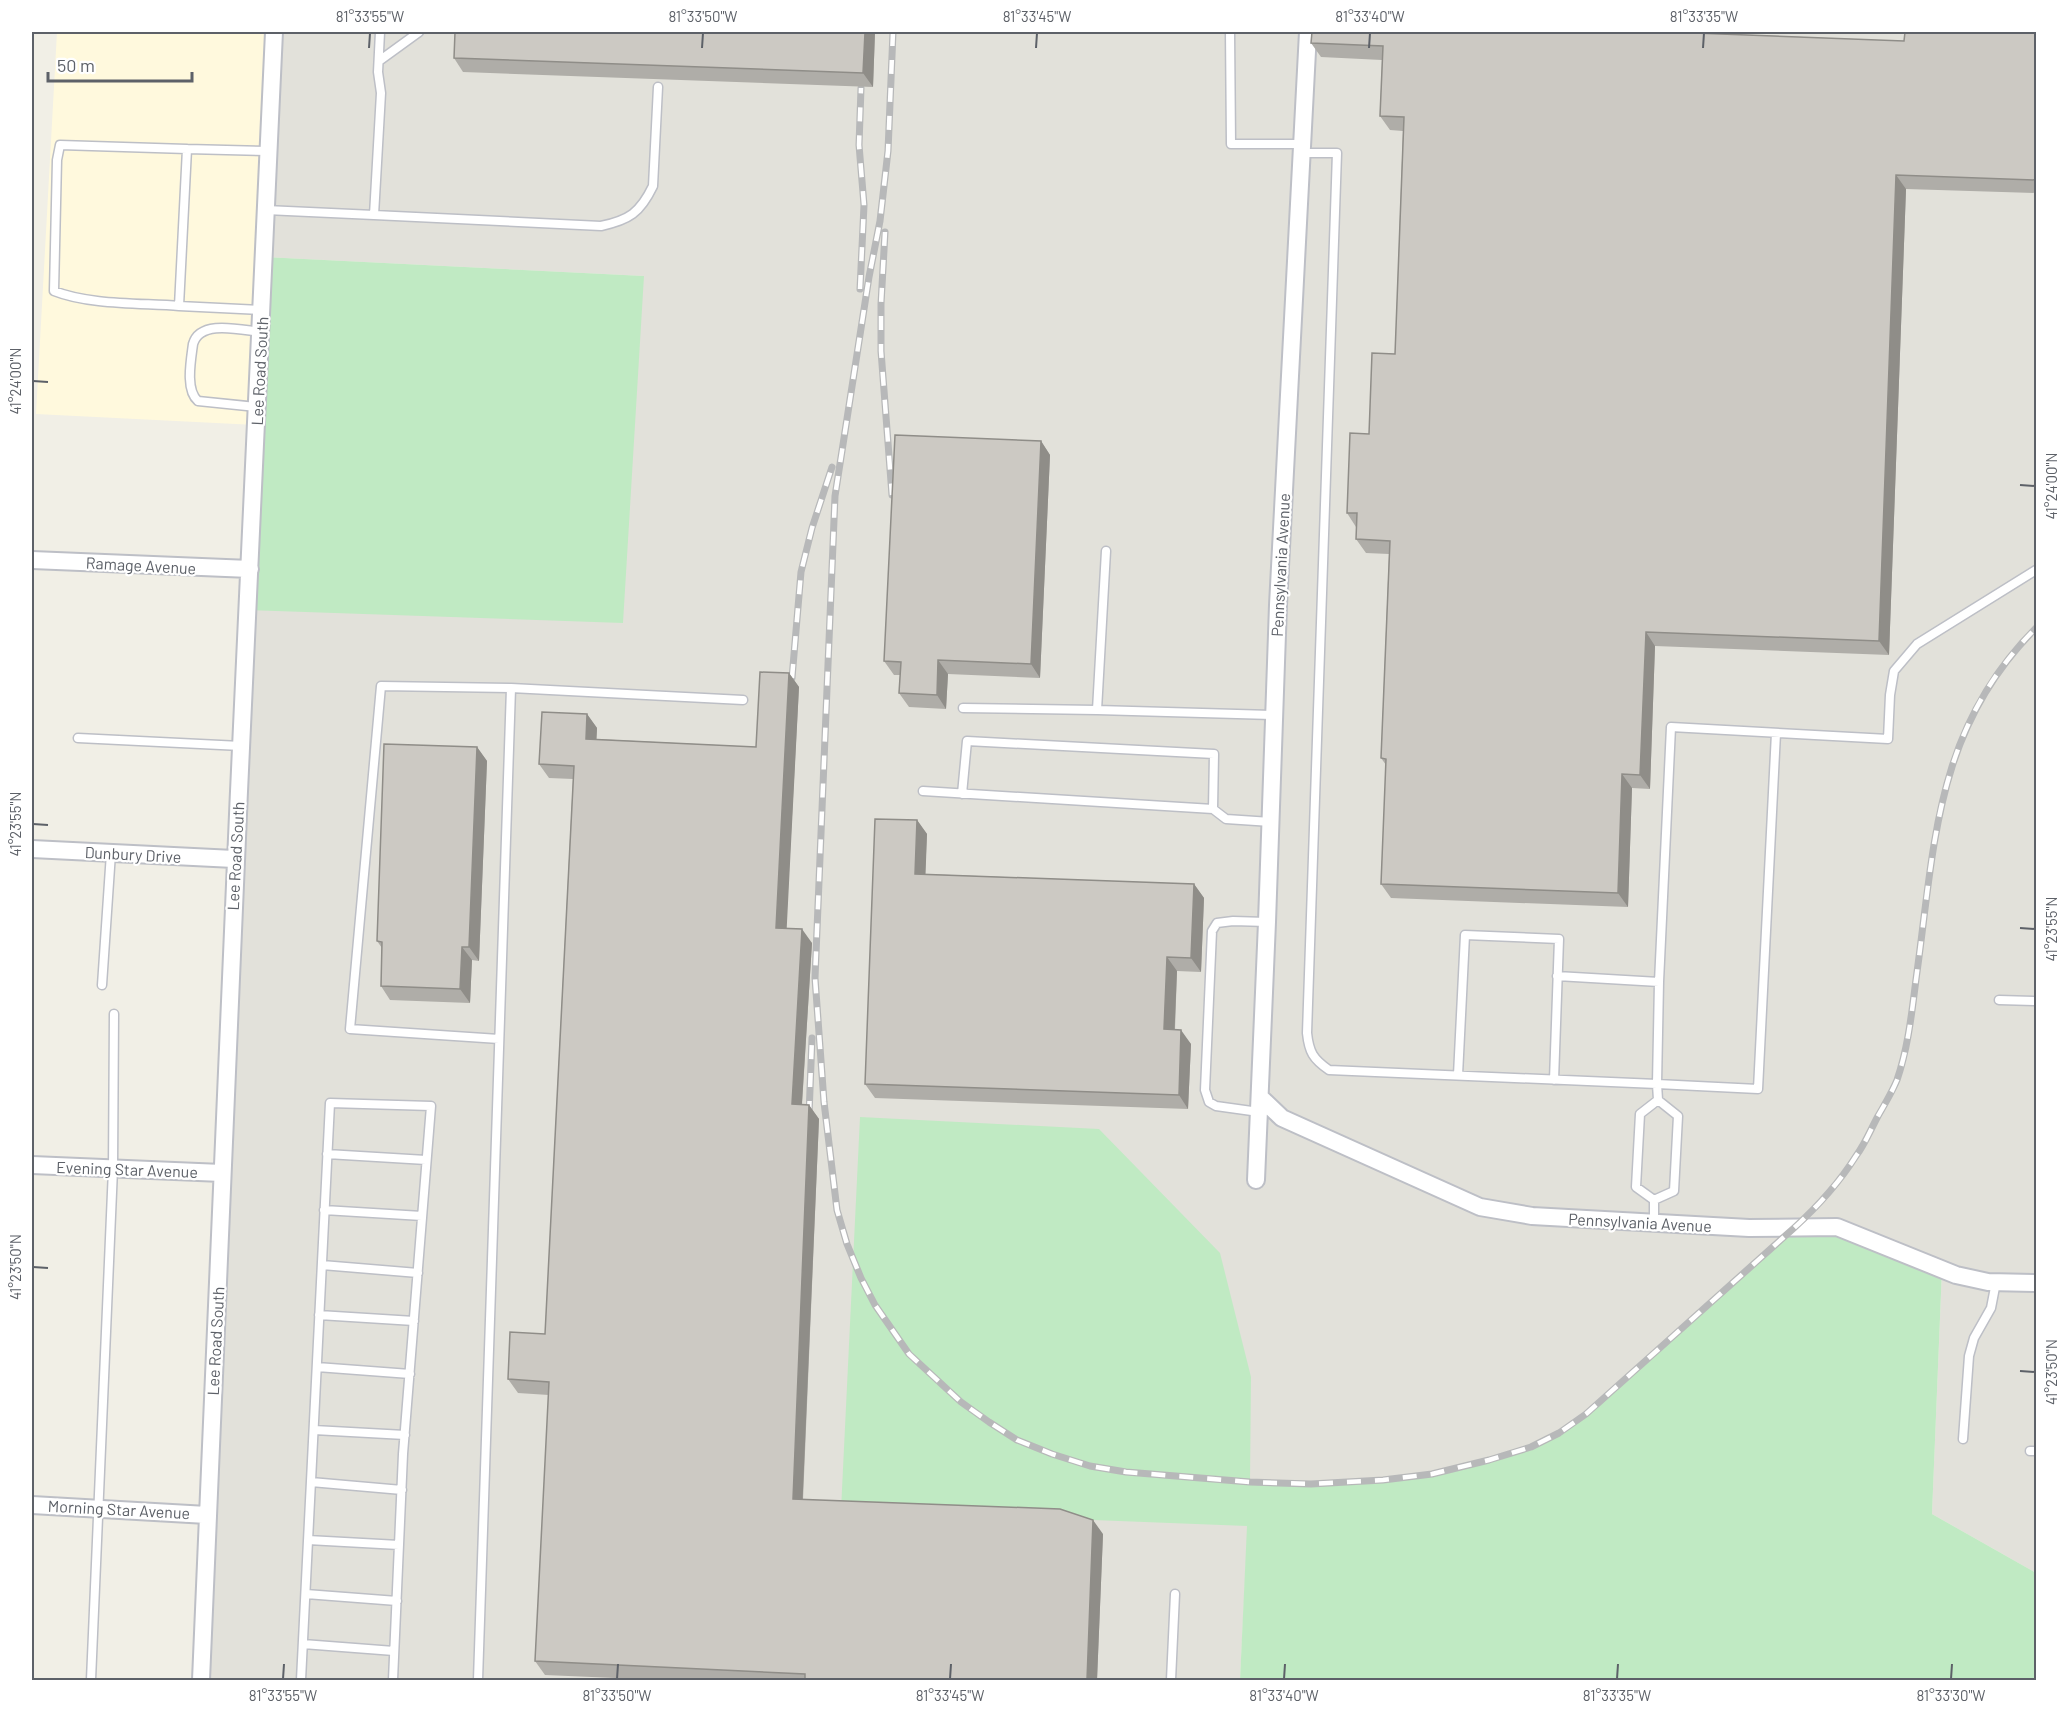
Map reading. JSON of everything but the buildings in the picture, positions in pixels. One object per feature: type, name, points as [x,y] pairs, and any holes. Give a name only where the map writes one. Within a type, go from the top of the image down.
[{"type":"street","name":"Lee Road South","points":[[201,1680],[234,859],[258,407],[274,32]]},
{"type":"street","name":"Pennsylvania Avenue","points":[[1256,1180],[1278,605],[1308,32]]},
{"type":"street","name":"Ramage Avenue","points":[[32,560],[250,569]]},
{"type":"street","name":"Dunbury Drive","points":[[32,849],[234,859]]},
{"type":"street","name":"Pennsylvania Avenue","points":[[1260,1105],[1282,1118],[1480,1207],[1532,1216],[1654,1223],[1760,1228],[1837,1227],[1956,1275],[1996,1282],[2037,1283]]},
{"type":"street","name":"Evening Star Avenue","points":[[32,1165],[222,1173]]},
{"type":"street","name":"Morning Star Avenue","points":[[32,1504],[207,1515]]},
{"type":"lane","points":[[374,215],[381,93],[380,32]]},
{"type":"lane","points":[[379,61],[419,32]]},
{"type":"lane","points":[[1230,32],[1231,144],[1302,148],[1337,153],[1308,1021],[1309,1048],[1317,1062],[1329,1070],[1758,1089],[1776,733]]},
{"type":"lane","points":[[266,210],[600,226],[627,219],[641,206],[653,186],[658,87]]},
{"type":"lane","points":[[262,310],[89,299],[54,291],[57,160],[60,145],[268,151]]},
{"type":"lane","points":[[179,306],[187,149]]},
{"type":"lane","points":[[258,407],[198,401],[193,396],[190,379],[194,339],[201,332],[214,328],[261,332]]},
{"type":"lane","points":[[1097,710],[1106,551]]},
{"type":"lane","points":[[1658,1100],[1659,981],[1671,727],[1888,739],[1890,694],[1894,671],[1917,644],[2037,570]]},
{"type":"lane","points":[[499,1039],[350,1029],[381,686],[511,688],[743,700]]},
{"type":"lane","points":[[478,1680],[511,688]]},
{"type":"lane","points":[[963,708],[1274,716]]},
{"type":"lane","points":[[78,738],[241,746]]},
{"type":"lane","points":[[962,794],[967,741],[1215,754],[1213,808]]},
{"type":"lane","points":[[923,791],[1213,808],[1226,819],[1271,822]]},
{"type":"lane","points":[[102,985],[111,853]]},
{"type":"lane","points":[[1260,1105],[1216,1106],[1209,1102],[1205,1090],[1212,931],[1217,923],[1267,922]]},
{"type":"lane","points":[[1458,1075],[1465,935],[1559,939],[1554,1080]]},
{"type":"lane","points":[[1557,976],[1659,981]]},
{"type":"lane","points":[[1999,1000],[2037,1001]]},
{"type":"lane","points":[[91,1680],[113,1169],[114,1014]]},
{"type":"lane","points":[[1654,1200],[1636,1187],[1640,1114],[1658,1100]]},
{"type":"lane","points":[[1654,1200],[1674,1191],[1678,1116],[1658,1100]]},
{"type":"lane","points":[[301,1680],[330,1102],[431,1106],[405,1435],[393,1680]]},
{"type":"lane","points":[[327,1154],[426,1160]]},
{"type":"lane","points":[[1654,1200],[1654,1223]]},
{"type":"lane","points":[[324,1210],[422,1216]]},
{"type":"lane","points":[[322,1265],[418,1273]]},
{"type":"lane","points":[[1963,1439],[1969,1356],[1974,1338],[1991,1308],[1996,1282]]},
{"type":"lane","points":[[319,1315],[414,1321]]},
{"type":"lane","points":[[317,1367],[410,1374]]},
{"type":"lane","points":[[314,1430],[405,1435]]},
{"type":"lane","points":[[311,1482],[402,1490]]},
{"type":"lane","points":[[308,1540],[399,1545]]},
{"type":"lane","points":[[306,1594],[397,1601]]},
{"type":"lane","points":[[1171,1680],[1175,1594]]},
{"type":"lane","points":[[303,1644],[394,1651]]},
{"type":"shaded area","points":[[57,32],[274,32],[257,425],[36,414]]},
{"type":"shaded area","points":[[274,32],[2036,32],[2036,1573],[1932,1514],[1942,1269],[1750,1269],[1586,1414],[1559,1433],[1531,1447],[1432,1474],[1383,1480],[1311,1484],[1250,1482],[1240,1680],[201,1680],[248,610],[644,276],[264,257]]},
{"type":"green space","points":[[264,257],[644,276],[623,623],[248,610]]},
{"type":"green space","points":[[860,1117],[1099,1129],[1220,1253],[1251,1377],[1250,1482],[1333,1482],[1415,1475],[1493,1459],[1538,1444],[1586,1414],[1794,1228],[1837,1227],[1942,1269],[1932,1514],[2036,1573],[2036,1680],[1240,1680],[1247,1526],[841,1510]]},
{"type":"railway","points":[[893,32],[888,151],[880,221],[869,277],[835,496],[815,978],[824,1102],[837,1210],[847,1244],[875,1305],[909,1354],[961,1402],[1017,1440],[1090,1466],[1126,1472],[1250,1482],[1311,1484],[1383,1480],[1432,1474],[1489,1460],[1531,1447],[1559,1433],[1586,1414],[1803,1220],[1835,1185],[1862,1147],[1895,1084],[1901,1067],[1912,1013],[1936,832],[1959,746],[1978,706],[2003,666],[2036,628]]},
{"type":"railway","points":[[860,289],[864,205],[859,145],[861,88]]},
{"type":"railway","points":[[885,232],[881,351],[892,495]]},
{"type":"railway","points":[[792,678],[801,572],[812,528],[832,467]]},
{"type":"railway","points":[[809,1115],[812,1038]]}]
